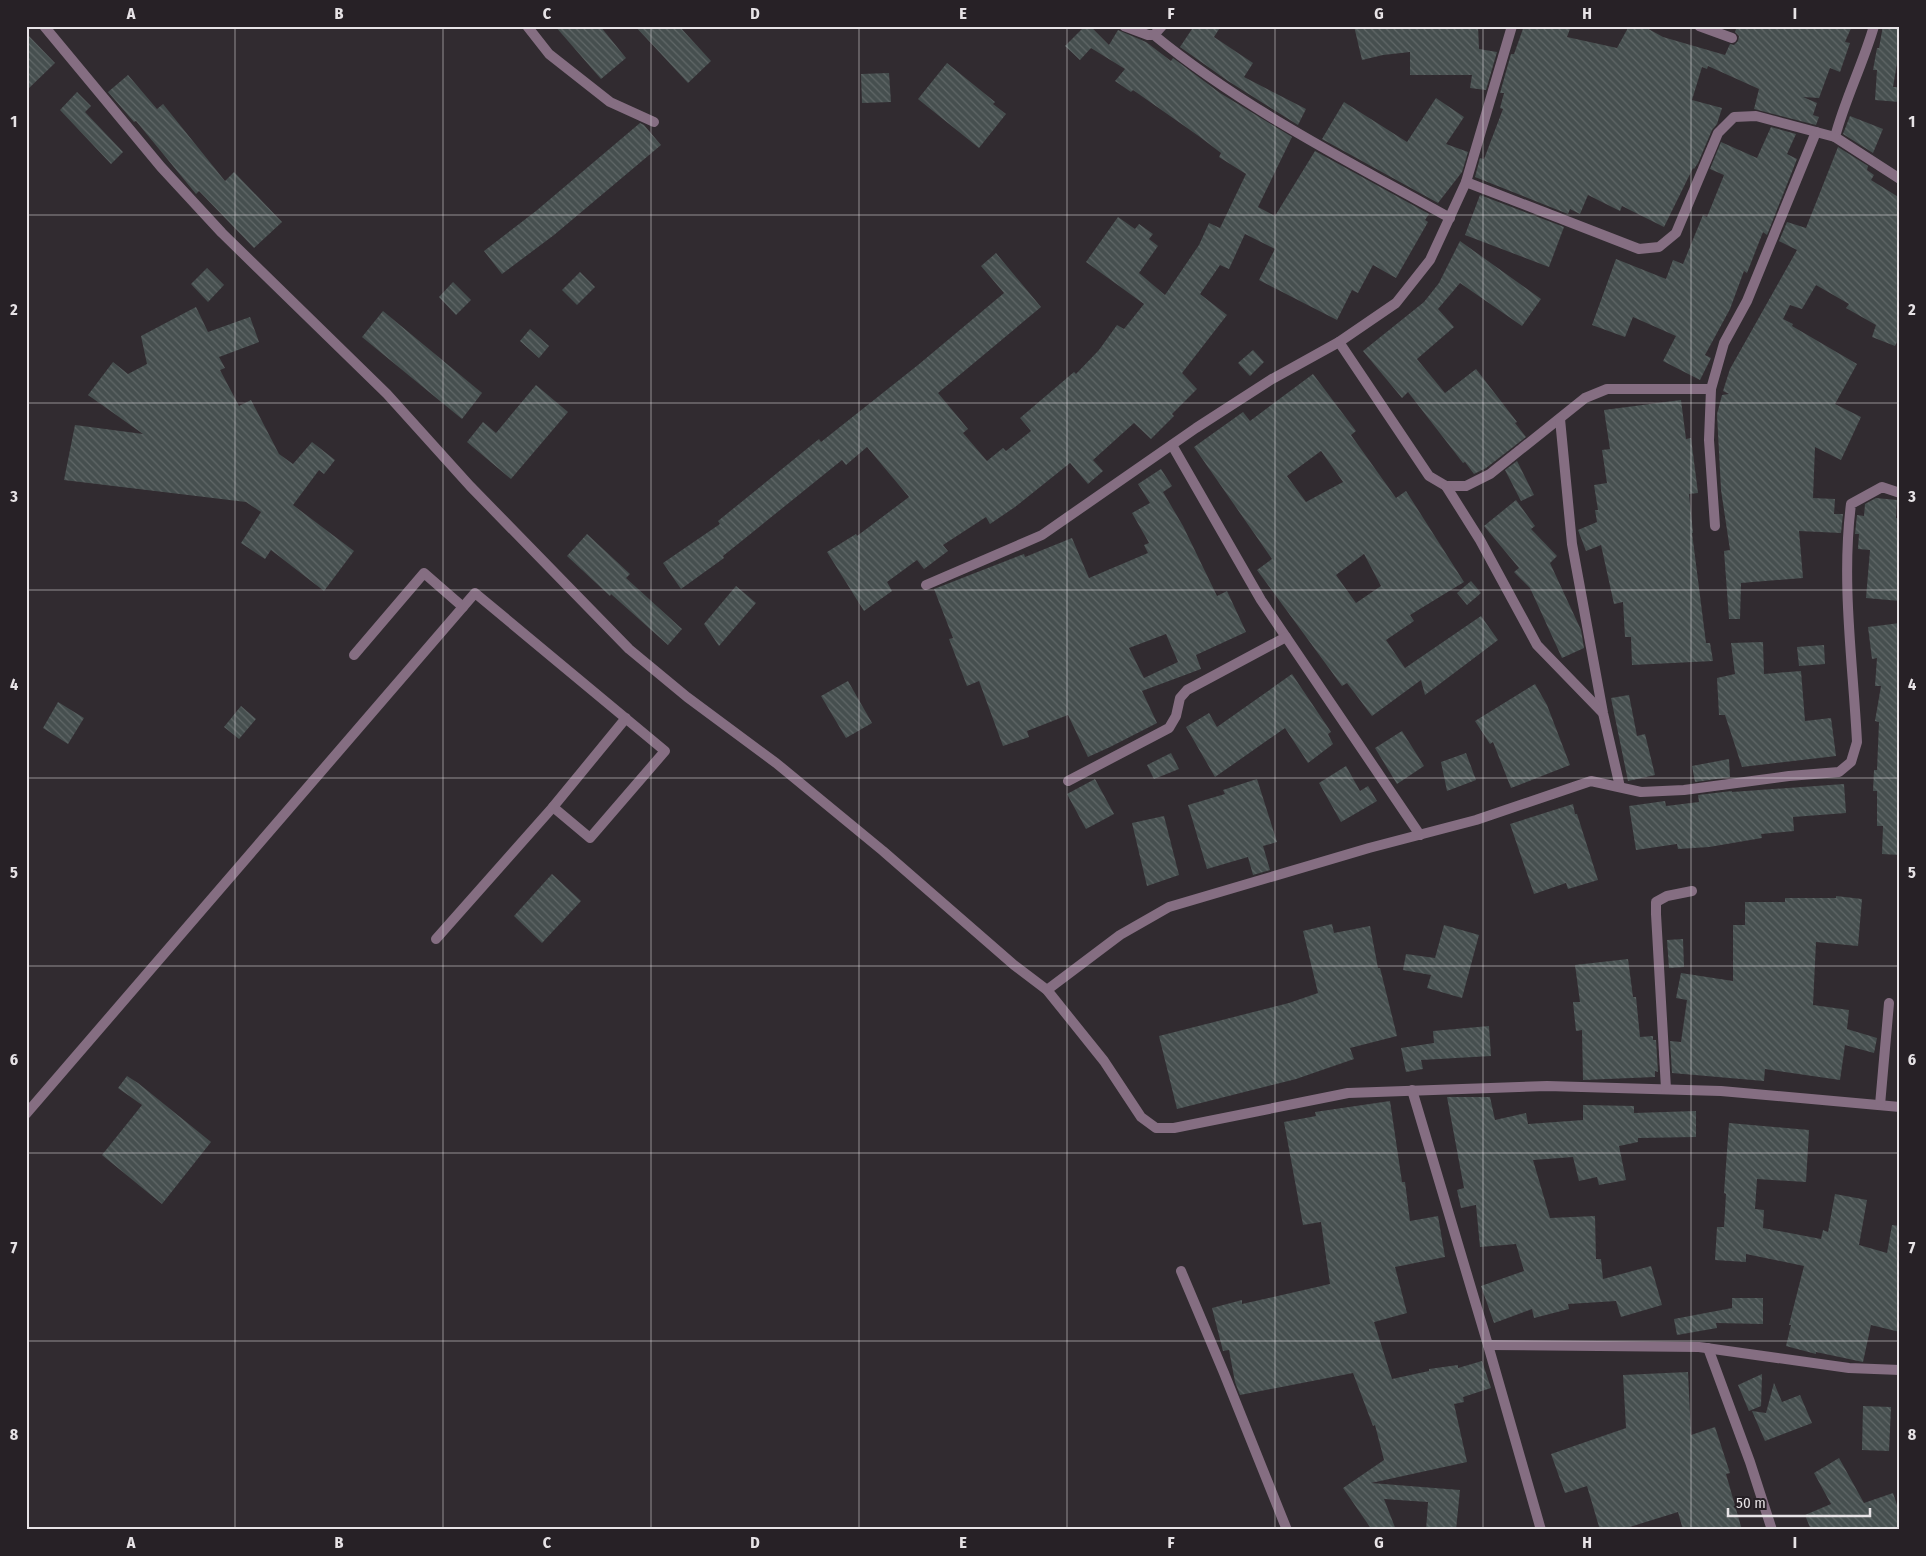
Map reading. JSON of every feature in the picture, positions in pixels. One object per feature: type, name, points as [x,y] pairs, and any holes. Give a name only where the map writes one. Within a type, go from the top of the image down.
[{"type":"street","points":[[44,26],[161,167],[222,233],[387,394],[470,486],[629,649],[687,697],[784,770],[883,851],[1014,965],[1047,990],[1104,1061],[1141,1117],[1156,1128],[1174,1128],[1348,1093],[1547,1086],[1721,1091],[1900,1107]]},
{"type":"street","points":[[527,26],[549,54],[610,102],[654,122]]},
{"type":"street","points":[[1124,26],[1148,35],[1154,35],[1182,58],[1240,99],[1450,218]]},
{"type":"street","points":[[1154,35],[1162,26]]},
{"type":"street","points":[[926,585],[1042,535],[1172,445],[1272,379],[1339,342],[1396,303],[1430,260],[1466,182],[1512,26]]},
{"type":"street","points":[[1699,26],[1732,38]]},
{"type":"street","points":[[1835,137],[1840,117],[1874,26]]},
{"type":"street","points":[[1466,182],[1640,249],[1659,247],[1676,233],[1718,133],[1734,117],[1756,116],[1835,137],[1900,179]]},
{"type":"street","points":[[1715,526],[1709,440],[1712,389],[1724,343],[1747,302],[1816,132]]},
{"type":"street","points":[[1339,342],[1429,476],[1446,486],[1480,540],[1537,645],[1603,713]]},
{"type":"street","points":[[1446,486],[1466,486],[1490,474],[1585,398],[1607,389],[1712,389]]},
{"type":"street","points":[[1560,419],[1572,544],[1603,713],[1620,787]]},
{"type":"street","points":[[1172,445],[1261,600],[1420,835]]},
{"type":"street","points":[[1047,990],[1120,935],[1169,907],[1476,820],[1591,781],[1641,792],[1684,790],[1789,776],[1839,772],[1851,762],[1857,742],[1848,587],[1847,534],[1851,504],[1882,487],[1900,493]]},
{"type":"street","points":[[354,655],[424,573],[463,608]]},
{"type":"street","points":[[26,1114],[475,593],[665,751],[590,838],[552,807]]},
{"type":"street","points":[[1068,781],[1169,728],[1176,716],[1180,698],[1187,690],[1286,637]]},
{"type":"street","points":[[436,939],[552,807],[626,718]]},
{"type":"street","points":[[1666,1089],[1656,902],[1667,896],[1692,891]]},
{"type":"street","points":[[1880,1105],[1890,1003]]},
{"type":"street","points":[[1412,1090],[1541,1530]]},
{"type":"street","points":[[1181,1272],[1287,1530]]},
{"type":"street","points":[[1488,1345],[1708,1348],[1849,1368],[1900,1370]]},
{"type":"street","points":[[1708,1348],[1750,1462],[1772,1530]]},
{"type":"building","points":[[555,26],[600,26],[626,58],[601,79]]},
{"type":"building","points":[[635,26],[679,26],[711,61],[688,83]]},
{"type":"building","points":[[1085,26],[1090,26],[1109,45],[1118,30],[1146,42],[1171,61],[1173,58],[1220,93],[1292,137],[1258,207],[1275,216],[1315,151],[1429,214],[1425,220],[1428,222],[1396,278],[1373,265],[1358,293],[1352,290],[1337,320],[1259,280],[1275,249],[1245,234],[1229,269],[1220,265],[1200,294],[1227,315],[1182,373],[1197,389],[1151,439],[1134,423],[1093,460],[1103,471],[1088,484],[1070,463],[1015,507],[990,524],[986,517],[943,545],[948,551],[924,569],[917,560],[887,582],[892,591],[864,611],[827,552],[856,534],[857,536],[909,497],[867,447],[846,465],[842,460],[723,556],[724,558],[681,589],[663,563],[720,524],[718,521],[819,439],[821,442],[918,365],[1004,293],[981,266],[996,253],[1041,307],[938,393],[968,429],[963,433],[987,461],[1003,448],[1006,451],[1031,431],[1020,418],[1074,372],[1076,374],[1099,350],[1117,325],[1124,329],[1144,304],[1086,262],[1118,217],[1135,229],[1139,224],[1153,234],[1149,239],[1158,246],[1139,273],[1165,295],[1199,245],[1209,223],[1220,228],[1246,174],[1219,157],[1221,153],[1200,137],[1133,90],[1131,92],[1115,81],[1125,69],[1091,48],[1080,60],[1065,46]]},
{"type":"building","points":[[1194,26],[1221,26],[1214,37],[1253,63],[1244,77],[1306,109],[1298,125],[1228,81],[1180,47]]},
{"type":"building","points":[[1354,26],[1478,26],[1479,49],[1497,52],[1486,90],[1470,88],[1472,75],[1410,75],[1410,52],[1362,60]]},
{"type":"building","points":[[1524,26],[1571,26],[1567,37],[1617,48],[1629,26],[1643,26],[1663,37],[1725,55],[1730,44],[1734,45],[1738,41],[1739,36],[1735,32],[1737,26],[1852,26],[1845,42],[1850,43],[1840,72],[1830,68],[1819,98],[1803,97],[1817,103],[1813,115],[1819,117],[1816,125],[1754,109],[1759,89],[1708,66],[1707,69],[1702,67],[1692,100],[1722,108],[1717,124],[1712,130],[1698,163],[1693,168],[1664,227],[1622,206],[1620,211],[1588,195],[1580,214],[1570,209],[1568,214],[1475,177],[1480,158],[1484,159],[1503,109],[1500,108],[1504,93],[1500,93],[1511,54],[1514,54]]},
{"type":"building","points":[[1883,26],[1900,26],[1900,46],[1893,87],[1900,87],[1900,102],[1875,100],[1877,70],[1873,70]]},
{"type":"building","points":[[26,33],[55,63],[26,91]]},
{"type":"building","points":[[947,63],[995,102],[993,104],[1006,114],[979,148],[918,99]]},
{"type":"building","points":[[889,73],[891,102],[862,103],[861,74]]},
{"type":"building","points":[[128,75],[157,109],[163,104],[225,181],[234,172],[282,222],[254,248],[199,191],[196,194],[136,121],[134,122],[108,92]]},
{"type":"building","points":[[77,92],[91,106],[85,112],[123,152],[111,164],[60,110]]},
{"type":"building","points":[[1436,98],[1464,117],[1446,144],[1468,152],[1462,172],[1438,203],[1322,139],[1344,102],[1407,142]]},
{"type":"building","points":[[1850,116],[1883,129],[1873,153],[1843,134]]},
{"type":"building","points":[[640,123],[644,125],[661,145],[554,235],[502,274],[484,251],[536,211]]},
{"type":"building","points":[[1771,127],[1796,134],[1787,154],[1797,159],[1767,235],[1763,232],[1747,273],[1744,271],[1730,309],[1705,355],[1711,358],[1700,380],[1663,361],[1676,336],[1633,317],[1625,337],[1592,325],[1616,259],[1666,279],[1673,260],[1683,264],[1703,215],[1707,217],[1724,175],[1710,169],[1721,142],[1757,158]]},
{"type":"building","points":[[1838,147],[1868,166],[1867,170],[1874,175],[1871,180],[1900,198],[1900,336],[1895,346],[1872,337],[1876,325],[1846,308],[1849,304],[1816,285],[1802,309],[1790,305],[1783,319],[1857,364],[1835,404],[1861,417],[1841,460],[1815,447],[1813,498],[1835,499],[1834,514],[1843,514],[1841,533],[1799,531],[1803,578],[1741,583],[1740,619],[1729,619],[1724,551],[1730,550],[1721,490],[1717,414],[1722,395],[1729,394],[1723,391],[1730,369],[1797,250],[1779,241],[1787,222],[1806,228]]},
{"type":"building","points":[[1480,195],[1564,227],[1549,267],[1465,235]]},
{"type":"building","points":[[1460,241],[1541,299],[1522,326],[1460,283],[1438,309],[1454,327],[1417,359],[1445,393],[1476,369],[1517,422],[1515,423],[1526,437],[1486,468],[1474,474],[1465,462],[1463,463],[1408,392],[1402,398],[1363,351],[1424,302],[1439,283]]},
{"type":"building","points":[[207,268],[224,285],[208,302],[191,284]]},
{"type":"building","points":[[580,272],[595,287],[577,305],[562,290]]},
{"type":"building","points":[[453,282],[471,300],[456,315],[439,297]]},
{"type":"building","points":[[196,307],[208,332],[250,317],[259,342],[219,357],[225,368],[220,370],[239,406],[251,400],[279,454],[293,464],[312,442],[335,460],[324,474],[319,470],[293,505],[354,551],[324,591],[271,550],[265,559],[241,543],[261,512],[246,502],[64,480],[75,425],[143,434],[88,395],[113,362],[128,374],[147,364],[141,336]]},
{"type":"building","points":[[383,311],[482,393],[462,419],[362,337]]},
{"type":"building","points":[[530,329],[549,346],[539,358],[520,341]]},
{"type":"building","points":[[1253,350],[1264,362],[1250,376],[1238,363]]},
{"type":"building","points":[[1313,374],[1356,431],[1351,435],[1396,498],[1406,491],[1464,582],[1410,615],[1414,621],[1386,640],[1405,668],[1481,616],[1498,640],[1425,695],[1421,680],[1372,716],[1347,683],[1342,686],[1257,570],[1272,559],[1194,447],[1243,412],[1250,421]],"holes":[[[1321,451],[1343,482],[1306,502],[1287,476]],[[1364,554],[1381,586],[1356,603],[1336,575]]]},
{"type":"building","points":[[536,385],[568,412],[511,479],[467,442],[483,422],[496,433]]},
{"type":"building","points":[[1681,400],[1686,439],[1691,438],[1698,493],[1689,494],[1692,533],[1706,643],[1710,643],[1713,661],[1632,665],[1631,637],[1625,637],[1623,602],[1614,604],[1601,545],[1586,551],[1578,530],[1597,522],[1595,510],[1598,510],[1594,485],[1607,483],[1602,450],[1610,449],[1604,410]]},
{"type":"building","points":[[1517,461],[1534,495],[1521,501],[1505,470]]},
{"type":"building","points":[[1161,469],[1172,486],[1163,492],[1183,526],[1217,596],[1227,591],[1246,632],[1196,655],[1201,669],[1142,691],[1157,723],[1110,747],[1088,757],[1068,715],[1027,731],[1029,737],[1003,746],[979,681],[967,686],[949,639],[953,638],[934,589],[1024,554],[1025,557],[1072,538],[1089,578],[1148,553],[1144,545],[1149,543],[1132,513],[1150,503],[1138,484]],"holes":[[[1166,634],[1178,662],[1144,678],[1129,648]]]},
{"type":"building","points":[[1876,498],[1897,500],[1896,518],[1900,519],[1900,601],[1866,598],[1870,550],[1858,549],[1859,534],[1855,534],[1857,515],[1864,516],[1865,504]]},
{"type":"building","points":[[1516,500],[1535,526],[1531,529],[1557,556],[1550,563],[1581,630],[1584,648],[1562,658],[1530,588],[1514,572],[1519,568],[1484,526]]},
{"type":"building","points":[[587,534],[630,574],[626,578],[682,629],[668,645],[611,594],[610,596],[567,556]]},
{"type":"building","points":[[1471,581],[1481,593],[1467,605],[1457,593]]},
{"type":"building","points":[[736,586],[756,603],[719,646],[704,624]]},
{"type":"building","points":[[1900,623],[1900,855],[1882,854],[1883,826],[1877,826],[1877,791],[1873,791],[1874,770],[1877,770],[1879,722],[1875,721],[1881,686],[1875,686],[1877,658],[1872,659],[1868,627]]},
{"type":"building","points":[[1763,642],[1764,674],[1801,671],[1805,721],[1831,718],[1836,756],[1742,767],[1725,715],[1719,715],[1717,678],[1735,674],[1731,643]]},
{"type":"building","points":[[1824,645],[1825,664],[1799,666],[1797,647]]},
{"type":"building","points":[[1292,674],[1331,732],[1328,734],[1333,744],[1308,763],[1285,728],[1215,777],[1186,727],[1209,713],[1217,727]]},
{"type":"building","points":[[848,681],[872,723],[846,738],[821,696]]},
{"type":"building","points":[[1535,684],[1547,705],[1570,765],[1511,788],[1493,742],[1490,744],[1475,721]]},
{"type":"building","points":[[1629,695],[1637,736],[1645,734],[1655,775],[1628,781],[1611,698]]},
{"type":"building","points":[[58,702],[84,718],[68,744],[43,728]]},
{"type":"building","points":[[241,706],[256,719],[239,739],[224,727]]},
{"type":"building","points":[[1402,731],[1424,766],[1397,784],[1375,748]]},
{"type":"building","points":[[1171,753],[1179,769],[1154,779],[1147,765]]},
{"type":"building","points":[[1466,753],[1476,780],[1447,791],[1441,762]]},
{"type":"building","points":[[1729,759],[1730,777],[1695,782],[1692,766]]},
{"type":"building","points":[[1346,766],[1360,791],[1368,786],[1377,801],[1341,822],[1319,783]]},
{"type":"building","points":[[1095,779],[1114,814],[1086,829],[1067,794]]},
{"type":"building","points":[[1257,779],[1277,842],[1263,846],[1270,870],[1253,875],[1248,857],[1207,869],[1188,805],[1225,794],[1223,790]]},
{"type":"building","points":[[1844,784],[1846,813],[1793,817],[1794,831],[1761,834],[1762,838],[1709,847],[1678,849],[1677,844],[1636,850],[1629,806],[1665,801],[1666,806],[1699,802],[1698,795],[1732,791]]},
{"type":"building","points":[[1573,804],[1598,880],[1568,889],[1566,883],[1534,894],[1510,824]]},
{"type":"building","points":[[1164,816],[1179,875],[1147,886],[1132,823]]},
{"type":"building","points":[[552,874],[581,901],[542,943],[514,916]]},
{"type":"building","points":[[1836,896],[1862,899],[1858,946],[1816,942],[1813,1005],[1849,1010],[1847,1029],[1877,1038],[1874,1053],[1845,1045],[1840,1080],[1765,1069],[1764,1081],[1672,1073],[1670,1041],[1681,1042],[1687,1000],[1676,998],[1681,973],[1733,981],[1733,925],[1745,925],[1745,902],[1785,902],[1785,898],[1836,898]]},
{"type":"building","points":[[1332,924],[1334,933],[1370,926],[1378,968],[1380,968],[1397,1036],[1350,1048],[1354,1059],[1296,1079],[1177,1109],[1159,1036],[1289,1003],[1318,993],[1303,931]]},
{"type":"building","points":[[1444,925],[1479,935],[1462,998],[1427,988],[1431,975],[1403,970],[1406,954],[1435,958]]},
{"type":"building","points":[[1683,939],[1684,967],[1669,968],[1667,940]]},
{"type":"building","points":[[1628,959],[1633,997],[1636,997],[1640,1037],[1653,1036],[1653,1040],[1656,1040],[1658,1072],[1655,1071],[1655,1077],[1583,1080],[1582,1030],[1576,1031],[1573,1002],[1580,1002],[1575,965]]},
{"type":"building","points":[[1489,1026],[1491,1056],[1421,1060],[1423,1069],[1406,1072],[1401,1048],[1434,1043],[1433,1031]]},
{"type":"building","points":[[127,1076],[211,1142],[162,1204],[102,1155],[142,1105],[118,1088]]},
{"type":"building","points":[[1447,1097],[1490,1097],[1495,1120],[1526,1113],[1528,1124],[1583,1120],[1583,1105],[1634,1106],[1634,1113],[1696,1111],[1696,1137],[1638,1138],[1638,1142],[1619,1146],[1626,1180],[1599,1185],[1597,1177],[1579,1181],[1573,1157],[1533,1160],[1550,1218],[1595,1216],[1596,1259],[1601,1259],[1603,1279],[1651,1266],[1662,1305],[1621,1317],[1616,1301],[1568,1304],[1569,1309],[1534,1318],[1532,1309],[1494,1323],[1481,1286],[1524,1271],[1516,1244],[1480,1247],[1476,1205],[1461,1208],[1457,1190],[1464,1188]]},
{"type":"building","points":[[1390,1101],[1410,1221],[1438,1216],[1445,1257],[1395,1267],[1407,1313],[1374,1322],[1392,1379],[1429,1371],[1429,1369],[1458,1365],[1458,1368],[1482,1361],[1491,1388],[1463,1397],[1464,1402],[1454,1404],[1467,1462],[1371,1483],[1460,1490],[1456,1530],[1426,1530],[1428,1502],[1384,1499],[1396,1530],[1372,1530],[1343,1488],[1384,1460],[1375,1425],[1373,1426],[1353,1373],[1240,1395],[1235,1382],[1229,1350],[1223,1351],[1212,1308],[1242,1300],[1242,1304],[1330,1284],[1321,1222],[1303,1225],[1284,1122],[1316,1116],[1315,1112]]},
{"type":"building","points":[[1729,1123],[1809,1130],[1806,1182],[1757,1179],[1755,1209],[1764,1210],[1763,1228],[1821,1239],[1823,1230],[1828,1232],[1835,1194],[1867,1200],[1859,1245],[1887,1253],[1892,1225],[1900,1226],[1900,1332],[1871,1325],[1863,1362],[1816,1352],[1816,1354],[1786,1346],[1791,1325],[1789,1325],[1804,1266],[1746,1254],[1746,1262],[1715,1260],[1717,1227],[1724,1227],[1726,1194],[1724,1193]]},
{"type":"building","points":[[1732,1298],[1763,1298],[1763,1324],[1716,1323],[1717,1328],[1677,1335],[1674,1319],[1732,1308]]},
{"type":"building","points":[[1688,1372],[1691,1435],[1715,1427],[1730,1473],[1726,1474],[1742,1530],[1683,1530],[1678,1512],[1620,1530],[1600,1530],[1587,1486],[1565,1493],[1551,1454],[1626,1428],[1623,1375]]},
{"type":"building","points":[[1762,1374],[1761,1406],[1749,1411],[1738,1385]]},
{"type":"building","points":[[1774,1383],[1782,1402],[1800,1395],[1812,1423],[1765,1441],[1752,1411],[1766,1413]]},
{"type":"building","points":[[1863,1406],[1891,1407],[1889,1451],[1862,1450]]},
{"type":"building","points":[[1839,1458],[1864,1503],[1893,1493],[1900,1514],[1900,1528],[1894,1530],[1811,1530],[1805,1515],[1831,1504],[1814,1473]]}]
